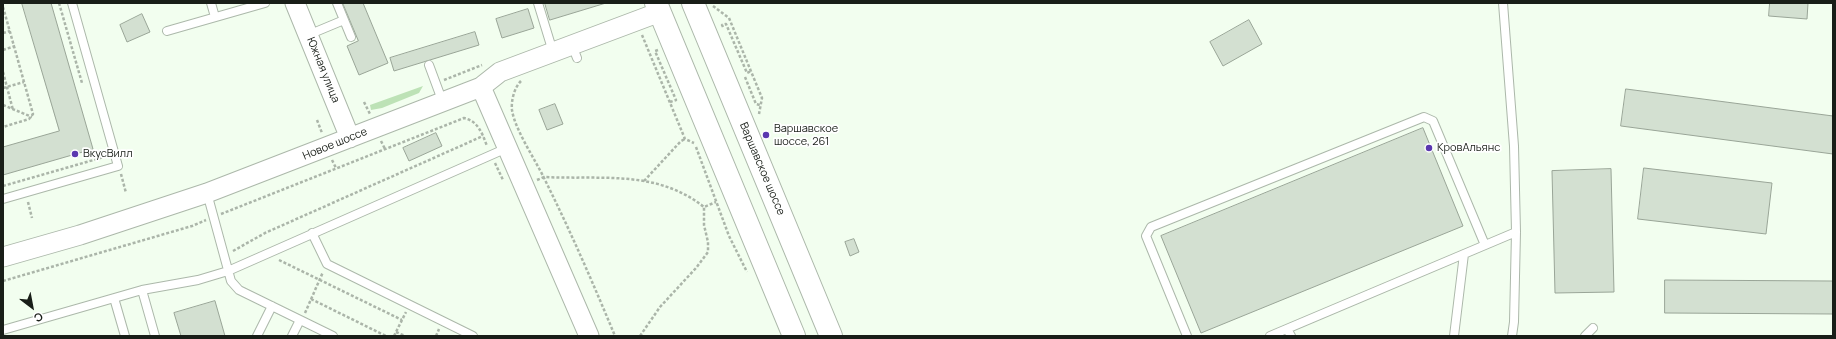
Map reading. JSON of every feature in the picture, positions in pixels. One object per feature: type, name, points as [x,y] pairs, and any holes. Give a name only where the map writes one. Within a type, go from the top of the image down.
[{"type":"main road","name":"Варшавское шоссе","points":[[693,3],[831,336]]},
{"type":"main road","points":[[658,8],[794,336]]},
{"type":"street","name":"Южная улица","points":[[295,3],[350,138]]},
{"type":"street","name":"Новое шоссе","points":[[3,257],[80,235],[207,193],[350,138],[442,100],[481,87],[500,72],[553,52],[574,51],[658,8]]},
{"type":"street","points":[[481,87],[499,151],[523,184],[589,336]]},
{"type":"lane","points":[[3,199],[118,166],[72,3]]},
{"type":"lane","points":[[211,3],[215,17]]},
{"type":"lane","points":[[167,31],[215,17],[247,5],[265,3]]},
{"type":"lane","points":[[337,3],[351,37]]},
{"type":"lane","points":[[538,3],[553,52]]},
{"type":"lane","points":[[1503,3],[1514,146],[1516,232],[1514,322],[1512,336]]},
{"type":"lane","points":[[308,35],[344,20]]},
{"type":"lane","points":[[430,65],[442,100]]},
{"type":"lane","points":[[1186,336],[1146,236],[1151,227],[1424,117],[1434,121],[1485,245]]},
{"type":"lane","points":[[3,330],[142,290],[198,280],[228,271],[499,151]]},
{"type":"lane","points":[[207,193],[231,281],[239,290],[333,336]]},
{"type":"lane","points":[[1270,336],[1289,332],[1516,232]]},
{"type":"lane","points":[[312,233],[327,264],[473,336]]},
{"type":"lane","points":[[1454,336],[1464,254]]},
{"type":"lane","points":[[142,290],[155,336]]},
{"type":"lane","points":[[114,298],[125,336]]},
{"type":"lane","points":[[257,336],[272,306]]},
{"type":"lane","points":[[292,336],[300,320]]},
{"type":"lane","points":[[1585,336],[1593,328]]},
{"type":"path","points":[[59,3],[83,84]]},
{"type":"path","points":[[710,3],[729,18],[762,98],[758,113],[761,120]]},
{"type":"path","points":[[3,7],[33,112],[29,119],[3,127]]},
{"type":"path","points":[[730,45],[722,25],[726,24],[747,73],[750,71]]},
{"type":"path","points":[[640,29],[685,139]]},
{"type":"path","points":[[3,33],[10,31]]},
{"type":"path","points":[[3,50],[15,46]]},
{"type":"path","points":[[3,72],[14,110]]},
{"type":"path","points":[[745,77],[756,104],[760,105]]},
{"type":"path","points":[[523,79],[518,84],[513,96],[512,109],[515,122],[544,177],[584,263],[615,336]]},
{"type":"path","points":[[3,88],[24,82]]},
{"type":"path","points":[[670,102],[676,100]]},
{"type":"path","points":[[3,106],[32,116]]},
{"type":"path","points":[[3,281],[192,226],[464,118],[475,123],[483,136],[499,151],[508,191],[544,177],[622,177],[676,189],[692,197],[704,207]]},
{"type":"path","points":[[224,256],[265,233],[483,136]]},
{"type":"path","points":[[644,181],[681,141],[685,139],[693,141],[729,236],[750,277]]},
{"type":"path","points":[[3,186],[104,157],[102,150]]},
{"type":"path","points":[[118,166],[126,193]]},
{"type":"path","points":[[25,192],[32,218]]},
{"type":"path","points":[[704,207],[716,202]]},
{"type":"path","points":[[640,336],[660,307],[696,268],[708,252],[708,242],[704,226],[704,207]]},
{"type":"path","points":[[266,253],[402,320]]},
{"type":"path","points":[[300,320],[327,264]]},
{"type":"path","points":[[311,299],[386,336]]},
{"type":"path","points":[[394,336],[410,305]]},
{"type":"path","points":[[396,332],[405,336]]},
{"type":"green space","points":[[423,86],[419,93],[382,108],[371,110],[370,105]]},
{"type":"building","points":[[22,3],[51,3],[93,149],[3,175],[3,147],[59,131]]},
{"type":"building","points":[[343,3],[363,3],[388,63],[359,75],[347,46],[358,41]]},
{"type":"building","points":[[545,3],[606,3],[550,20]]},
{"type":"building","points":[[1770,3],[1808,3],[1807,19],[1769,16]]},
{"type":"building","points":[[528,9],[534,28],[502,38],[496,19]]},
{"type":"building","points":[[142,14],[150,32],[127,42],[120,25]]},
{"type":"building","points":[[1249,20],[1262,44],[1223,66],[1210,42]]},
{"type":"building","points":[[475,32],[479,45],[394,71],[390,58]]},
{"type":"building","points":[[1626,89],[1833,116],[1833,154],[1621,126]]},
{"type":"building","points":[[555,104],[563,124],[547,130],[539,110]]},
{"type":"building","points":[[1423,128],[1463,226],[1201,333],[1161,236]]},
{"type":"building","points":[[436,133],[442,146],[409,161],[403,148]]},
{"type":"building","points":[[1644,168],[1772,183],[1766,234],[1638,219]]},
{"type":"building","points":[[1611,169],[1614,292],[1555,293],[1552,171]]},
{"type":"building","points":[[854,239],[859,252],[850,256],[845,242]]},
{"type":"building","points":[[1665,280],[1833,281],[1833,314],[1665,313]]},
{"type":"building","points":[[215,301],[225,336],[181,336],[174,313]]},
{"type":"place","name":"Варшавское шоссе, 261","points":[[766,135]]},
{"type":"place","name":"КровАльянс","points":[[1429,148]]},
{"type":"place","name":"ВкусВилл","points":[[75,154]]}]
